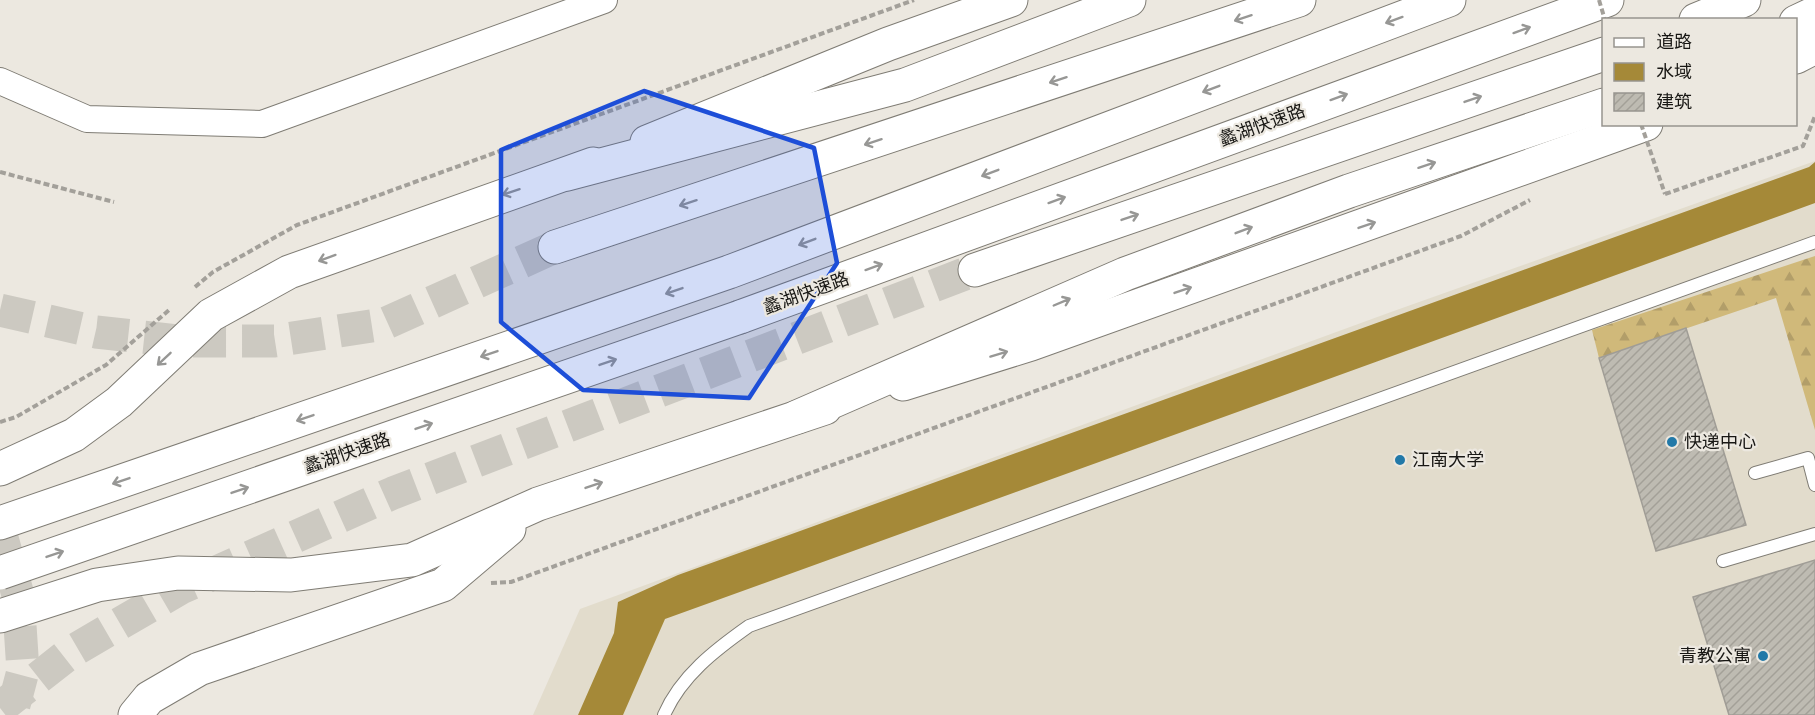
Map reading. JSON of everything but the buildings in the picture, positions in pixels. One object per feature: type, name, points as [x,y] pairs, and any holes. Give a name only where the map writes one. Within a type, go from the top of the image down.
[{"type":"main road","points":[[567,174],[888,44],[1011,0]]},
{"type":"main road","points":[[0,469],[74,435],[119,402],[211,315],[289,272],[457,210],[567,174],[905,85],[1129,0]]},
{"type":"main road","points":[[555,247],[1299,0]]},
{"type":"main road","points":[[0,523],[729,272],[1449,0]]},
{"type":"main road","name":"蠡湖快速路","points":[[0,573],[740,316],[1607,0]]},
{"type":"main road","points":[[1701,18],[1744,0]]},
{"type":"main road","points":[[1797,22],[1815,13]]},
{"type":"main road","points":[[1797,56],[1815,47]]},
{"type":"main road","points":[[975,270],[1602,55]]},
{"type":"main road","points":[[797,417],[1125,274],[1349,191],[1602,106]]},
{"type":"main road","points":[[0,616],[97,585],[178,573],[291,576],[412,560],[538,504],[797,417],[1031,344],[1640,126]]},
{"type":"main road","points":[[135,715],[149,698],[200,669],[443,585],[538,504]]},
{"type":"street","points":[[0,81],[87,119],[262,124],[604,0]]},
{"type":"lane","points":[[664,715],[693,671],[721,646],[749,626],[1815,242]]},
{"type":"lane","points":[[1755,473],[1808,458],[1815,485]]},
{"type":"lane","points":[[1723,561],[1815,534]]},
{"type":"path","points":[[1599,0],[1604,18]]},
{"type":"path","points":[[1642,126],[1665,194],[1803,146],[1815,117]]},
{"type":"path","points":[[0,172],[114,202]]},
{"type":"path","points":[[488,583],[511,582],[1461,236],[1531,199]]},
{"type":"highlighted area","points":[[644,91],[814,148],[837,263],[749,398],[583,390],[501,322],[501,150]]},
{"type":"shaded area","name":"江南大学","points":[[1815,161],[1815,715],[533,715],[580,609],[1391,312]]},
{"type":"green space","points":[[1815,256],[1815,430],[1776,298],[1599,358],[1592,330]]},
{"type":"water","points":[[1815,162],[1815,203],[665,619],[623,715],[578,715],[614,633],[618,602],[678,575],[1809,167]]},
{"type":"tunnel","points":[[0,310],[96,332],[179,341],[274,341],[384,324],[555,247]]},
{"type":"tunnel","points":[[0,708],[71,652],[181,588],[393,493],[975,270]]},
{"type":"tunnel","points":[[0,531],[18,595],[23,671],[14,705]]},
{"type":"place","name":"快递中心","points":[[1672,442]]},
{"type":"place","name":"江南大学","points":[[1400,460]]},
{"type":"place","name":"青教公寓","points":[[1763,656]]}]
